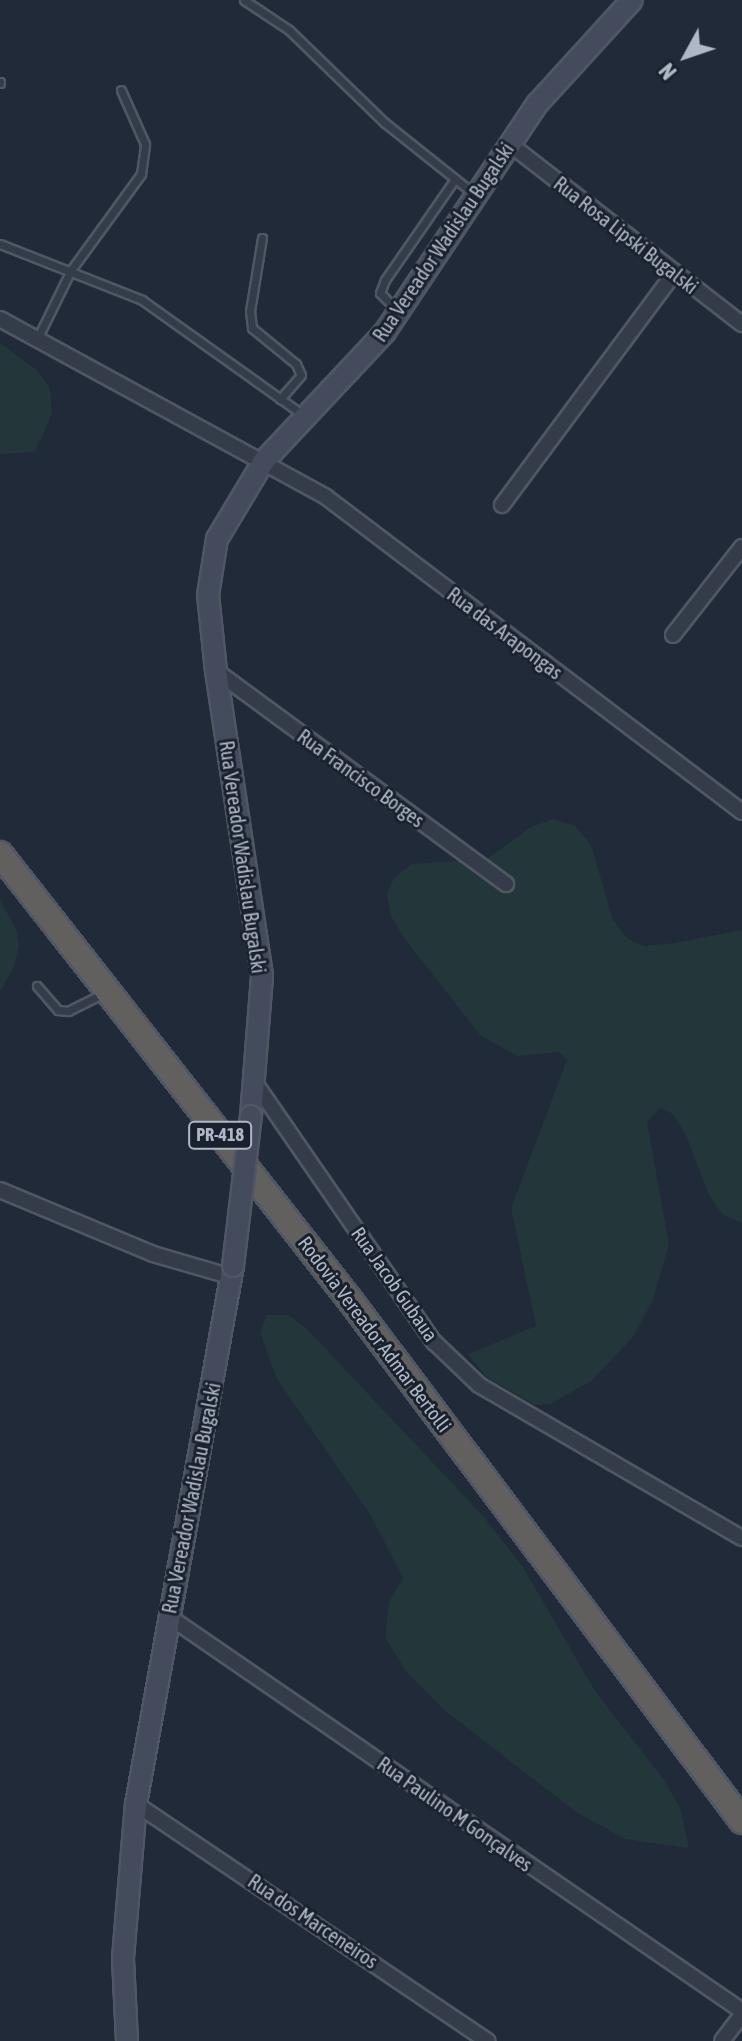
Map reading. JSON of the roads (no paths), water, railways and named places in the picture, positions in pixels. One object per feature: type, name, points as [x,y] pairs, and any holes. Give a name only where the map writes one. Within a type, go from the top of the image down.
[{"type":"highway","name":"Rodovia Vereador Admar Bertolli","points":[[0,854],[350,1300],[742,1821]]},
{"type":"main road","name":"Rua Vereador Wadislau Bugalski","points":[[127,2041],[123,1958],[136,1804],[233,1272],[255,1083],[262,975],[216,671],[208,595],[217,539],[263,462],[399,312],[571,61],[632,0]]},
{"type":"street","name":"Rua Rosa Lipski Bugalski","points":[[511,145],[742,324]]},
{"type":"street","points":[[502,505],[674,273]]},
{"type":"street","name":"Rua das Arapongas","points":[[0,319],[38,337],[326,497],[742,812]]},
{"type":"street","points":[[673,635],[742,547]]},
{"type":"street","name":"Rua Francisco Borges","points":[[216,671],[506,884]]},
{"type":"street","name":"Rua Jacob Gubaua","points":[[255,1083],[434,1342],[479,1385],[742,1538]]},
{"type":"street","points":[[0,1190],[153,1254],[233,1272]]},
{"type":"street","name":"Rua Paulino M Gonçalves","points":[[168,1616],[742,2012]]},
{"type":"street","name":"Rua dos Marceneiros","points":[[136,1804],[488,2041]]},
{"type":"street","points":[[722,2041],[742,2012]]},
{"type":"lane","points":[[244,0],[289,30],[385,123],[477,197]]},
{"type":"lane","points":[[38,337],[71,270],[141,174],[145,144],[121,90]]},
{"type":"lane","points":[[399,312],[380,293],[385,280],[455,179]]},
{"type":"lane","points":[[262,238],[250,311],[252,328],[296,364],[301,375],[280,399]]},
{"type":"lane","points":[[0,244],[142,300],[305,417]]},
{"type":"lane","points":[[37,986],[58,1010],[68,1011],[106,992]]}]
